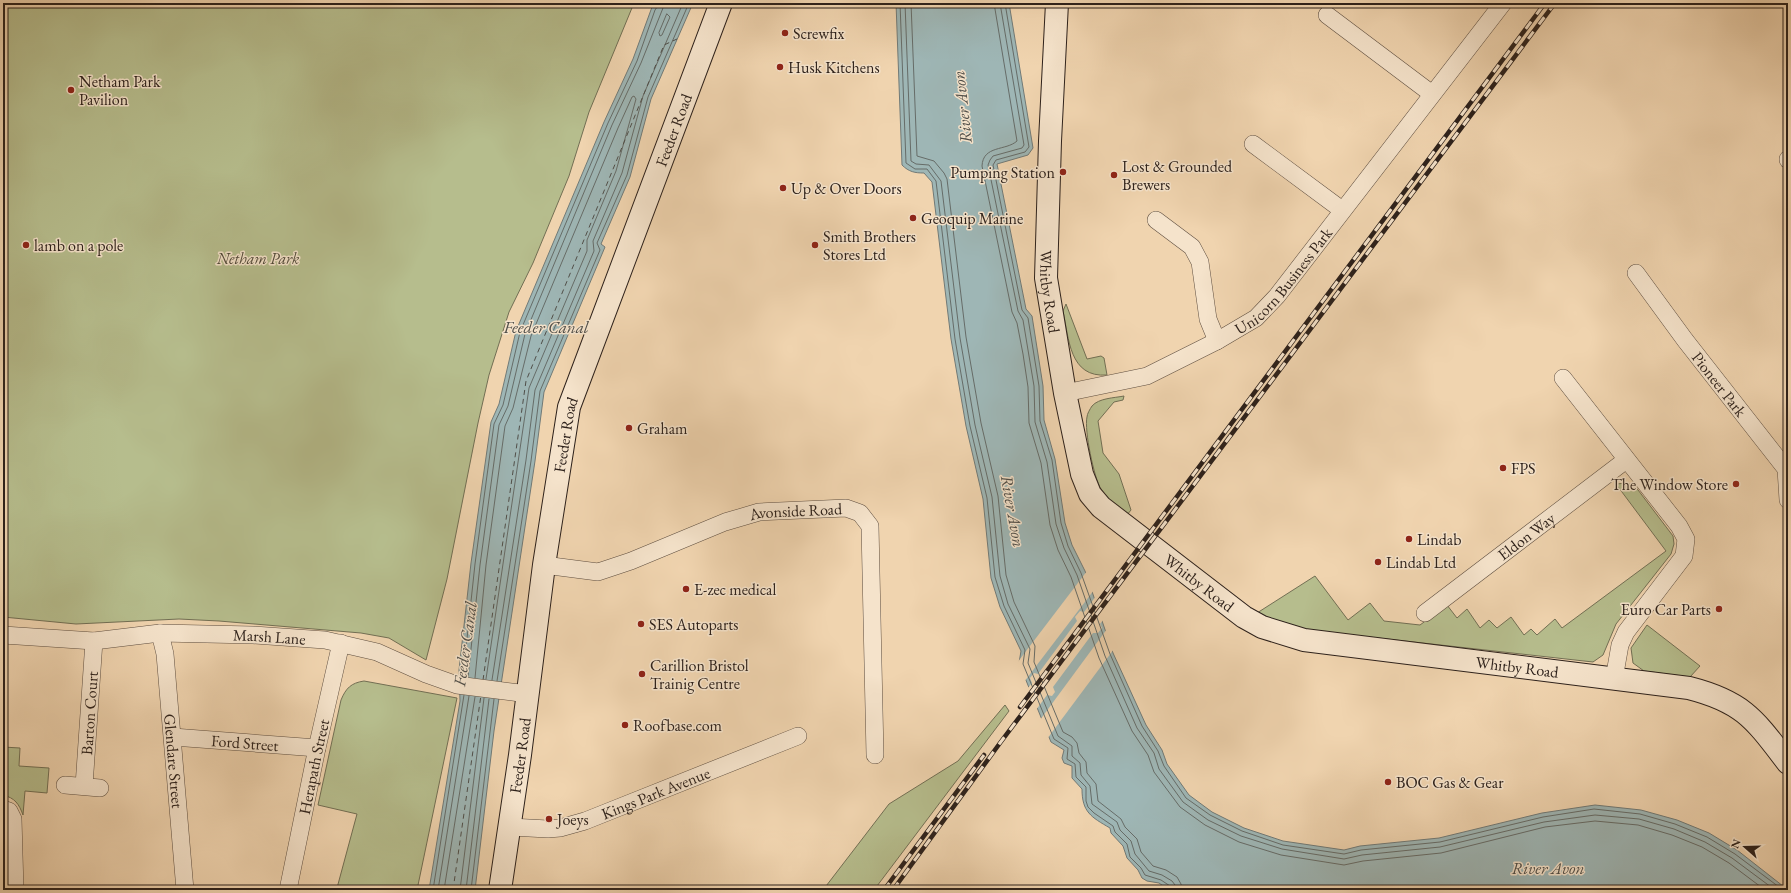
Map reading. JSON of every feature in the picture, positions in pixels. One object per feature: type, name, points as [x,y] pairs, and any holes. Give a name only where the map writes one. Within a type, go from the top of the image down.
[{"type":"street","name":"Feeder Road","points":[[500,890],[510,827],[544,565],[568,407],[721,3]]},
{"type":"street","name":"Whitby Road","points":[[1057,3],[1050,141],[1046,278],[1065,393],[1082,474],[1090,494],[1101,507],[1244,617],[1262,627],[1304,640],[1689,688],[1714,694],[1743,710],[1760,726],[1788,763]]},
{"type":"street","name":"Unicorn Business Park","points":[[1065,393],[1147,376],[1217,342],[1256,318],[1278,296],[1342,210],[1503,3]]},
{"type":"street","points":[[1327,16],[1432,94]]},
{"type":"street","name":"Unicorn Business Park","points":[[1253,144],[1342,210]]},
{"type":"street","name":"Unicorn Business Park","points":[[1156,220],[1192,247],[1200,262],[1208,319],[1217,342]]},
{"type":"street","name":"Pioneer Park","points":[[1636,273],[1685,340],[1786,470],[1788,500]]},
{"type":"street","points":[[1563,378],[1679,526],[1686,539],[1684,556],[1626,632],[1620,644],[1614,679]]},
{"type":"street","name":"Eldon Way","points":[[1425,613],[1626,460]]},
{"type":"street","name":"Avonside Road","points":[[544,565],[598,572],[632,562],[725,522],[759,512],[846,508],[860,513],[870,526],[875,755]]},
{"type":"street","name":"Marsh Lane","points":[[3,635],[94,641],[160,633],[253,635],[341,643],[377,652],[426,674],[457,685],[528,694]]},
{"type":"street","name":"Glendare Street","points":[[160,633],[165,654],[185,890]]},
{"type":"street","name":"Barton Court","points":[[65,785],[92,787],[94,641]]},
{"type":"street","name":"Herapath Street","points":[[288,890],[317,748],[341,643]]},
{"type":"street","name":"Kings Park Avenue","points":[[510,827],[560,828],[585,821],[798,736]]},
{"type":"street","name":"Ford Street","points":[[172,737],[317,748]]},
{"type":"street","points":[[3,809],[10,811],[13,819],[15,890]]},
{"type":"green space","name":"Netham Park","points":[[3,3],[634,3],[589,112],[569,176],[533,263],[509,312],[489,375],[447,579],[426,660],[389,638],[361,633],[179,619],[76,624],[3,617]]},
{"type":"green space","points":[[1066,304],[1087,359],[1101,356],[1104,358],[1107,375],[1094,374],[1085,370],[1078,363],[1073,354],[1067,333],[1063,311]]},
{"type":"green space","points":[[1124,396],[1123,400],[1114,402],[1098,421],[1103,453],[1119,474],[1131,510],[1127,515],[1109,501],[1098,483],[1090,454],[1086,423],[1088,413],[1095,403]]},
{"type":"green space","points":[[1627,483],[1635,486],[1673,536],[1674,544],[1671,554],[1616,624],[1603,655],[1593,662],[1297,629],[1277,623],[1257,613],[1315,576],[1348,620],[1370,603],[1384,621],[1420,625],[1447,605],[1457,618],[1467,609],[1480,628],[1489,620],[1497,628],[1511,617],[1524,635],[1531,629],[1537,635],[1555,619],[1562,628],[1666,551],[1616,484]]},
{"type":"green space","points":[[1647,625],[1700,666],[1690,677],[1644,671],[1633,663],[1631,648]]},
{"type":"green space","points":[[364,681],[457,698],[417,890],[352,890],[337,888],[357,814],[318,805],[341,700],[345,692],[352,685]]},
{"type":"green space","points":[[1005,705],[1009,711],[874,890],[823,890],[889,804],[958,761]]},
{"type":"green space","points":[[3,747],[20,748],[19,766],[49,768],[47,793],[25,791],[23,815],[16,802],[3,795]]},
{"type":"water","name":"Feeder Canal","points":[[658,3],[693,3],[651,99],[630,177],[601,244],[605,247],[544,392],[494,731],[475,890],[429,890],[460,701],[459,670],[471,563],[491,422],[499,404],[516,331],[604,122],[633,59],[652,7]]},
{"type":"water","name":"River Avon","points":[[896,3],[1009,3],[1033,148],[1028,155],[997,164],[1026,309],[1032,316],[1043,386],[1044,420],[1055,459],[1065,523],[1072,545],[1085,571],[1113,653],[1146,725],[1162,750],[1167,764],[1189,795],[1212,812],[1244,828],[1283,841],[1344,850],[1360,846],[1439,838],[1542,813],[1595,805],[1641,810],[1677,820],[1709,833],[1737,850],[1788,890],[1169,890],[1159,883],[1147,881],[1142,878],[1138,870],[1127,858],[1123,846],[1111,833],[1110,828],[1093,817],[1086,809],[1082,797],[1082,789],[1072,778],[1072,766],[1064,763],[1062,758],[1064,750],[1051,742],[1019,663],[1021,651],[1000,607],[991,578],[983,499],[966,426],[951,339],[932,182],[924,173],[912,172],[902,165]]},
{"type":"pier","points":[[1087,571],[1094,590],[1024,682],[1017,663]]},
{"type":"pier","points":[[1096,596],[1104,619],[1100,624],[1102,628],[1098,633],[1093,633],[1053,687],[1055,692],[1052,696],[1047,695],[1036,710],[1027,689],[1032,683],[1030,678],[1034,673],[1038,674],[1077,621],[1075,617],[1080,611],[1084,612]]},
{"type":"pier","points":[[1107,629],[1114,649],[1047,739],[1040,720]]},
{"type":"ferry route","points":[[483,680],[526,381],[664,45],[677,39]]},
{"type":"ferry route","points":[[453,890],[481,695]]},
{"type":"railway","points":[[1020,707],[1545,3]]},
{"type":"railway","points":[[893,890],[1000,743],[1555,3]]},
{"type":"railway","points":[[884,890],[984,755]]},
{"type":"place","name":"Screwfix","points":[[785,33]]},
{"type":"place","name":"Husk Kitchens","points":[[780,67]]},
{"type":"place","name":"Netham Park Pavilion","points":[[71,90]]},
{"type":"place","name":"Pumping Station","points":[[1063,172]]},
{"type":"place","name":"Lost & Grounded Brewers","points":[[1114,175]]},
{"type":"place","name":"Up & Over Doors","points":[[783,188]]},
{"type":"place","name":"Geoquip Marine","points":[[913,218]]},
{"type":"place","name":"lamb on a pole","points":[[26,245]]},
{"type":"place","name":"Smith Brothers Stores Ltd","points":[[815,245]]},
{"type":"place","name":"Graham","points":[[629,428]]},
{"type":"place","name":"FPS","points":[[1503,468]]},
{"type":"place","name":"The Window Store","points":[[1736,484]]},
{"type":"place","name":"Lindab","points":[[1409,539]]},
{"type":"place","name":"Lindab Ltd","points":[[1378,562]]},
{"type":"place","name":"E-zec medical","points":[[686,589]]},
{"type":"place","name":"Euro Car Parts","points":[[1719,609]]},
{"type":"place","name":"SES Autoparts","points":[[641,624]]},
{"type":"place","name":"Carillion Bristol Trainig Centre","points":[[642,674]]},
{"type":"place","name":"Roofbase.com","points":[[625,725]]},
{"type":"place","name":"BOC Gas & Gear","points":[[1388,782]]},
{"type":"place","name":"Joeys","points":[[549,819]]}]
